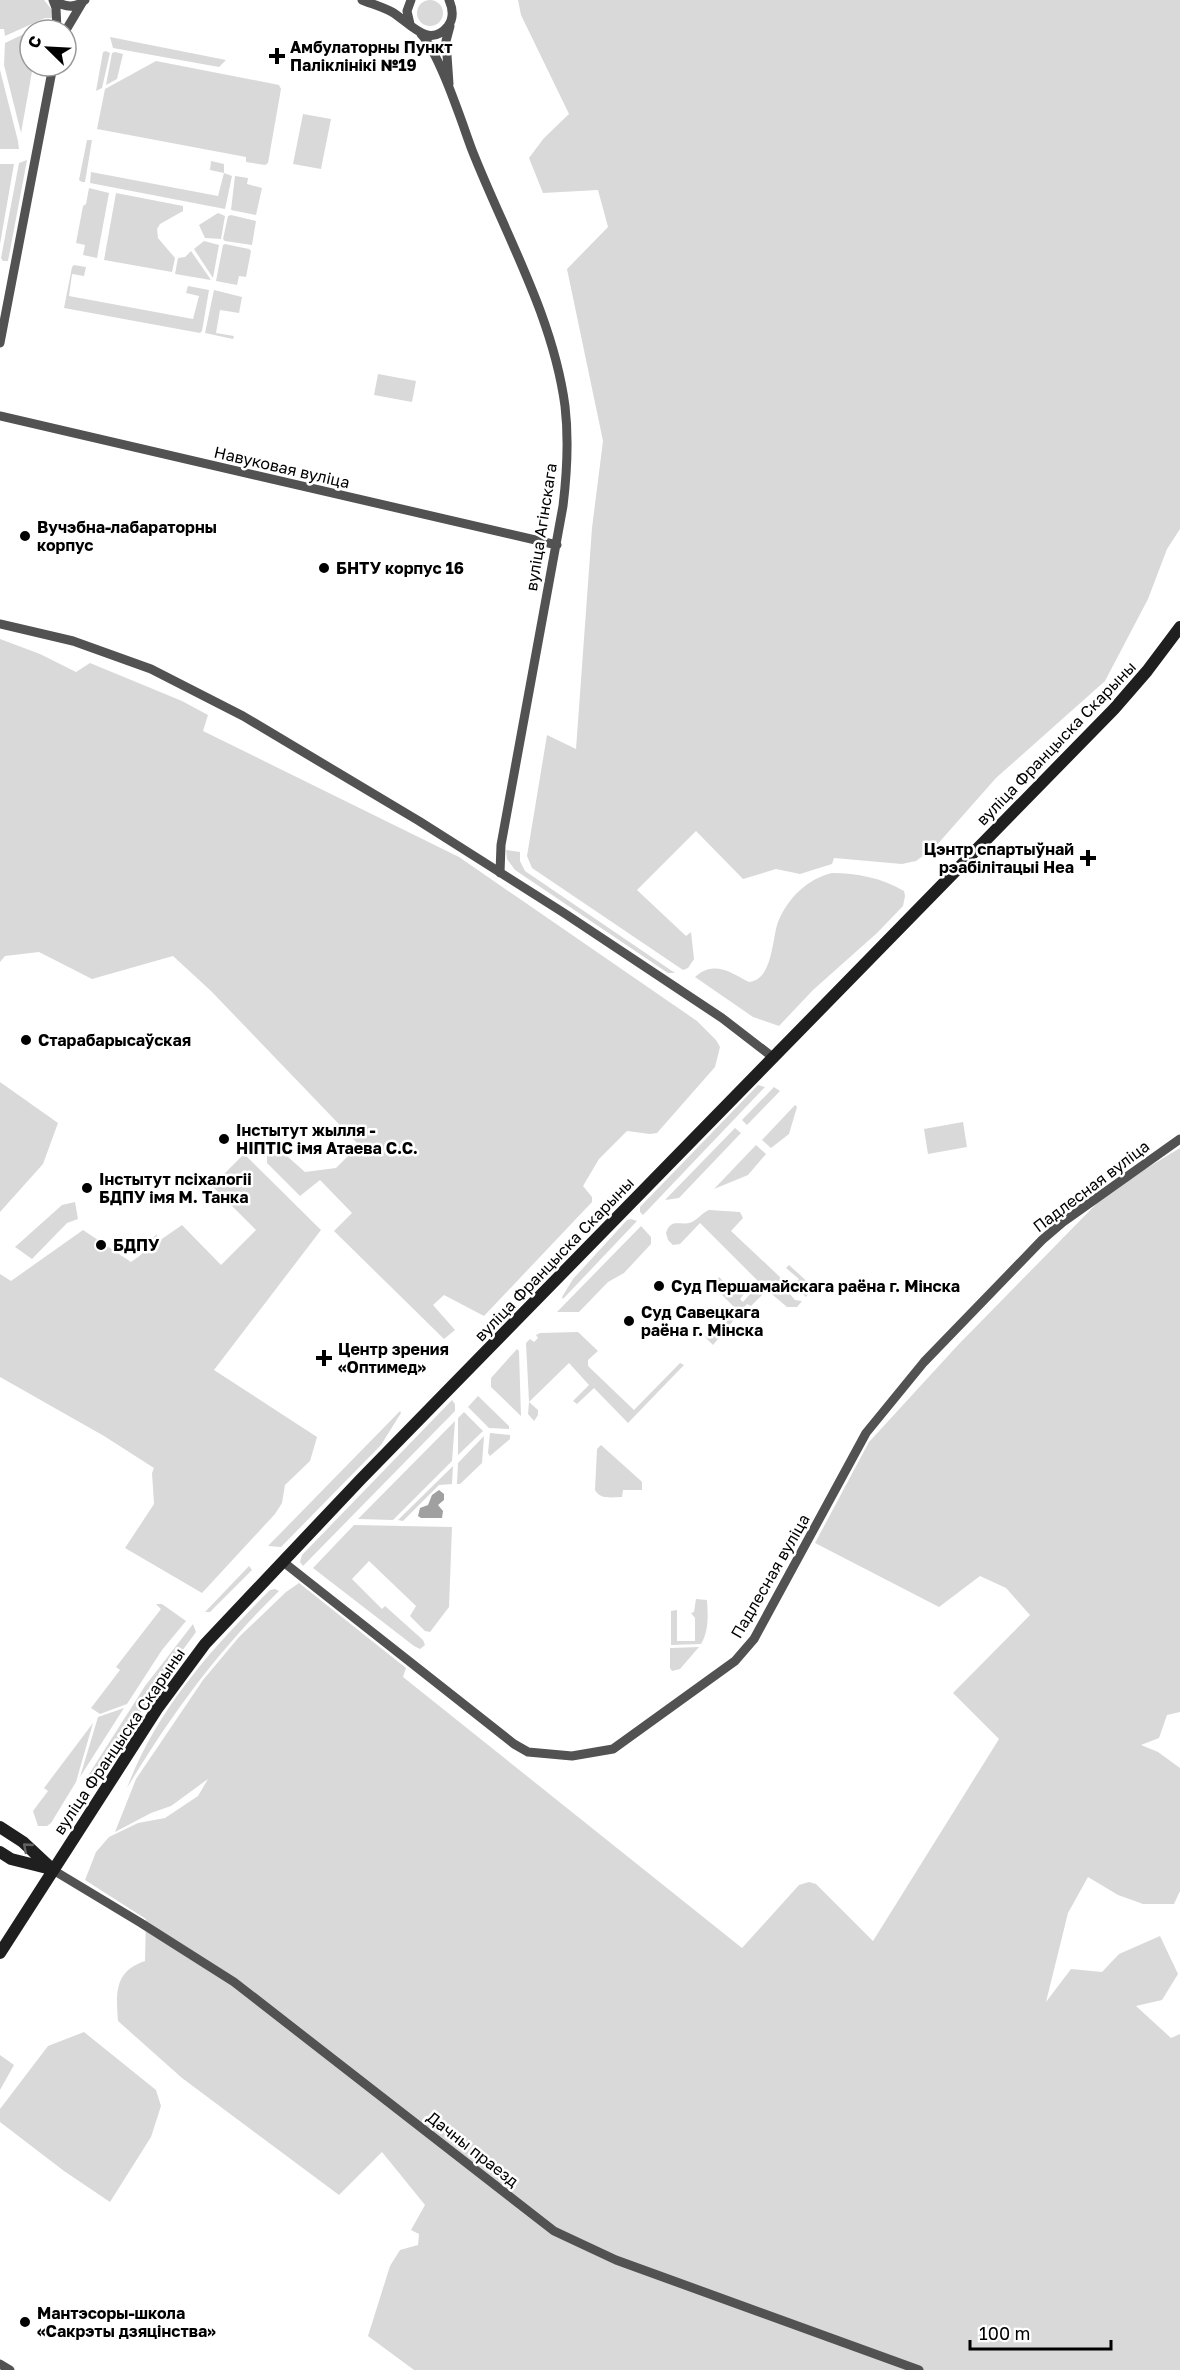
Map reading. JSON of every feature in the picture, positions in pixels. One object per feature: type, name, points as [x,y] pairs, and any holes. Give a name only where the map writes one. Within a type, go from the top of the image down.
[{"type":"main road","name":"вуліца Францыска Скарыны","points":[[0,1953],[188,1664],[220,1627],[1114,709],[1147,671],[1180,627]]},
{"type":"main road","points":[[0,1827],[23,1842],[52,1870]]},
{"type":"main road","points":[[0,1852],[11,1859],[52,1870]]},
{"type":"street","points":[[53,0],[67,6],[84,2]]},
{"type":"street","points":[[53,0],[56,18]]},
{"type":"street","name":"вуліца Агінскага","points":[[362,0],[393,12],[421,34],[429,45],[493,202],[526,275],[556,360],[565,407],[568,449],[566,489],[501,845],[500,873]]},
{"type":"street","points":[[410,24],[407,11],[411,0]]},
{"type":"street","name":"вуліца Агінскага","points":[[449,0],[452,7],[451,22],[446,41],[450,95]]},
{"type":"street","points":[[74,18],[84,2]]},
{"type":"street","points":[[421,34],[435,35],[447,28],[451,22]]},
{"type":"street","points":[[0,343],[51,78]]},
{"type":"street","name":"Навуковая вуліца","points":[[0,416],[557,545]]},
{"type":"street","points":[[0,624],[74,641],[152,669],[302,750],[420,821],[574,919],[713,1012],[774,1058]]},
{"type":"street","name":"Падлесная вуліца","points":[[282,1562],[514,1744],[528,1752],[572,1756],[612,1749],[724,1670],[748,1647],[808,1543],[866,1433],[924,1362],[1042,1240],[1063,1222],[1180,1139]]},
{"type":"street","name":"Дачны праезд","points":[[52,1870],[234,1982],[554,2231],[616,2260],[900,2367],[919,2370]]},
{"type":"street","points":[[0,2364],[10,2370]]},
{"type":"shaded area","points":[[0,0],[44,0],[52,10],[53,18],[18,18],[18,30],[5,36],[4,29],[0,29]]},
{"type":"shaded area","points":[[430,0],[439,4],[443,13],[439,22],[430,26],[421,22],[417,13],[421,4]]},
{"type":"shaded area","points":[[518,0],[1180,0],[1180,529],[1167,549],[1148,599],[1105,681],[996,778],[935,847],[916,861],[902,864],[834,858],[832,864],[800,874],[776,869],[743,879],[696,831],[637,890],[686,936],[691,932],[694,959],[688,968],[683,970],[532,868],[527,856],[547,735],[576,749],[592,528],[603,441],[567,269],[608,227],[598,190],[543,193],[529,158],[544,138],[569,114],[521,15]]},
{"type":"shaded area","points":[[18,37],[18,78],[31,78],[21,133],[4,65],[5,43]]},
{"type":"shaded area","points":[[110,37],[226,60],[219,67],[113,48]]},
{"type":"shaded area","points":[[103,52],[110,53],[102,88],[96,91]]},
{"type":"shaded area","points":[[112,53],[123,54],[117,79],[106,85]]},
{"type":"shaded area","points":[[156,61],[279,85],[281,89],[268,163],[265,165],[246,162],[246,157],[97,129],[105,89]]},
{"type":"shaded area","points":[[0,70],[18,141],[19,149],[0,149]]},
{"type":"shaded area","points":[[303,114],[331,119],[321,169],[293,164]]},
{"type":"shaded area","points":[[87,140],[92,140],[85,182],[82,182],[79,180]]},
{"type":"shaded area","points":[[27,160],[8,261],[3,261],[1,258],[19,163]]},
{"type":"shaded area","points":[[211,161],[224,164],[224,173],[210,170]]},
{"type":"shaded area","points":[[0,164],[14,164],[0,244]]},
{"type":"shaded area","points":[[91,172],[218,196],[224,173],[232,176],[225,209],[90,183]]},
{"type":"shaded area","points":[[235,176],[248,178],[247,184],[262,188],[256,215],[231,210]]},
{"type":"shaded area","points":[[89,188],[109,193],[97,258],[83,255],[85,245],[76,243]]},
{"type":"shaded area","points":[[116,193],[183,206],[183,211],[160,224],[157,229],[158,238],[175,258],[172,272],[104,260]]},
{"type":"shaded area","points":[[218,213],[225,216],[221,239],[205,238],[199,225]]},
{"type":"shaded area","points":[[228,216],[256,221],[252,245],[223,239]]},
{"type":"shaded area","points":[[204,241],[219,245],[213,278],[194,249]]},
{"type":"shaded area","points":[[225,244],[251,251],[246,277],[239,276],[237,285],[216,281]]},
{"type":"shaded area","points":[[191,251],[211,280],[175,274],[178,258],[185,257]]},
{"type":"shaded area","points":[[74,265],[86,267],[84,276],[72,274],[69,296],[193,319],[199,296],[186,293],[188,286],[209,290],[202,331],[200,333],[64,308]]},
{"type":"shaded area","points":[[214,290],[242,297],[239,313],[220,310],[216,333],[234,336],[233,339],[205,333]]},
{"type":"shaded area","points":[[378,374],[416,381],[412,402],[374,395]]},
{"type":"shaded area","points":[[0,639],[40,654],[76,672],[90,663],[182,701],[208,715],[203,731],[459,857],[697,1021],[720,1047],[715,1067],[657,1133],[627,1131],[599,1159],[583,1186],[592,1197],[592,1202],[484,1316],[444,1295],[433,1305],[455,1330],[444,1339],[334,1231],[352,1213],[320,1180],[300,1196],[267,1163],[267,1151],[279,1149],[305,1172],[336,1168],[359,1145],[211,991],[173,956],[92,979],[39,952],[5,956],[0,962]]},
{"type":"shaded area","points":[[506,850],[520,852],[520,861],[525,871],[675,973],[668,973],[515,870],[507,859]]},
{"type":"shaded area","points":[[832,873],[869,877],[896,886],[904,891],[903,906],[877,933],[813,990],[779,1026],[753,1017],[695,977],[715,968],[749,982],[757,980],[767,966],[778,922],[787,905],[799,891],[814,880]]},
{"type":"shaded area","points":[[0,1082],[58,1123],[43,1164],[0,1212]]},
{"type":"shaded area","points":[[758,1085],[765,1087],[643,1215],[640,1207]]},
{"type":"shaded area","points":[[774,1087],[780,1091],[747,1125],[742,1120]]},
{"type":"shaded area","points":[[795,1105],[797,1107],[789,1134],[771,1148],[762,1140]]},
{"type":"shaded area","points":[[963,1122],[967,1147],[928,1154],[924,1129]]},
{"type":"shaded area","points":[[735,1128],[741,1133],[679,1198],[665,1200]]},
{"type":"shaded area","points":[[756,1145],[766,1154],[748,1175],[714,1189]]},
{"type":"shaded area","points":[[1180,1148],[1180,1712],[1167,1715],[1159,1738],[1141,1745],[1158,1752],[1180,1768],[1180,1891],[1174,1904],[1143,1904],[1118,1895],[1088,1877],[1068,1913],[1046,2002],[1071,1969],[1102,1972],[1119,1954],[1160,1936],[1178,1974],[1162,2000],[1136,2006],[1171,2038],[1180,2034],[1180,2370],[414,2370],[368,2336],[390,2266],[400,2250],[418,2245],[419,2234],[411,2230],[425,2205],[382,2152],[339,2195],[182,2078],[118,2021],[117,1993],[122,1977],[135,1965],[145,1961],[146,1919],[85,1880],[96,1852],[109,1837],[138,1823],[165,1818],[198,1796],[208,1779],[171,1806],[151,1813],[115,1832],[136,1779],[203,1680],[239,1637],[286,1592],[299,1583],[406,1668],[403,1677],[742,1948],[799,1885],[809,1882],[816,1884],[873,1941],[999,1739],[953,1693],[1030,1615],[1006,1588],[980,1576],[939,1607],[815,1543],[869,1442],[958,1345],[1109,1191]]},
{"type":"shaded area","points":[[244,1154],[321,1230],[214,1370],[317,1437],[310,1461],[285,1485],[282,1503],[275,1514],[202,1593],[125,1548],[154,1504],[152,1473],[154,1468],[104,1436],[0,1377],[0,1274],[11,1281],[83,1230],[131,1262],[142,1254],[140,1250],[157,1234],[156,1243],[182,1225],[221,1265],[256,1230],[212,1186]]},
{"type":"shaded area","points":[[75,1202],[78,1219],[67,1223],[32,1259],[15,1247],[62,1205]]},
{"type":"shaded area","points":[[709,1210],[740,1212],[743,1218],[731,1231],[780,1277],[779,1284],[788,1291],[799,1279],[786,1268],[789,1265],[813,1287],[806,1297],[797,1288],[790,1294],[795,1300],[802,1301],[797,1307],[787,1307],[767,1290],[751,1306],[747,1304],[713,1345],[705,1337],[734,1307],[711,1284],[719,1277],[735,1293],[740,1288],[745,1293],[740,1299],[743,1302],[760,1283],[700,1223],[680,1244],[673,1245],[668,1240],[666,1233],[671,1225],[692,1222]]},
{"type":"shaded area","points":[[627,1220],[637,1221],[563,1299],[573,1279]]},
{"type":"shaded area","points":[[641,1226],[651,1237],[651,1244],[624,1273],[608,1282],[579,1312],[557,1312]]},
{"type":"shaded area","points":[[578,1332],[598,1351],[588,1360],[588,1366],[634,1410],[680,1363],[684,1365],[628,1423],[594,1388],[577,1404],[573,1401],[589,1385],[569,1363],[529,1402],[526,1343],[530,1339],[534,1342],[538,1338],[536,1335],[540,1333]]},
{"type":"shaded area","points":[[517,1349],[519,1351],[521,1416],[491,1387],[491,1378]]},
{"type":"shaded area","points":[[478,1396],[509,1426],[509,1429],[489,1428],[468,1407]]},
{"type":"shaded area","points":[[452,1400],[455,1404],[455,1411],[303,1566],[300,1562],[302,1555]]},
{"type":"shaded area","points":[[529,1402],[538,1410],[534,1421],[528,1414]]},
{"type":"shaded area","points":[[400,1411],[401,1413],[381,1445],[281,1547],[268,1546]]},
{"type":"shaded area","points":[[464,1412],[483,1431],[458,1455],[458,1418]]},
{"type":"shaded area","points":[[455,1421],[452,1461],[393,1520],[358,1519]]},
{"type":"shaded area","points":[[490,1433],[510,1435],[510,1439],[490,1456],[488,1453]]},
{"type":"shaded area","points":[[484,1436],[482,1463],[460,1484],[457,1484],[458,1463]]},
{"type":"shaded area","points":[[601,1445],[642,1482],[642,1490],[623,1490],[622,1497],[607,1497],[597,1493],[595,1490],[597,1449]]},
{"type":"shaded area","points":[[453,1466],[452,1484],[439,1485],[403,1521],[398,1520]]},
{"type":"shaded area","points":[[439,1490],[444,1494],[444,1500],[438,1505],[443,1511],[442,1518],[418,1516],[420,1508],[428,1505],[432,1495]]},
{"type":"shaded area","points":[[354,1525],[452,1527],[449,1607],[430,1632],[425,1631],[410,1616],[416,1606],[369,1561],[352,1579],[382,1609],[385,1606],[423,1640],[425,1645],[420,1649],[313,1568]]},
{"type":"shaded area","points":[[249,1566],[252,1570],[210,1612],[205,1612]]},
{"type":"shaded area","points":[[270,1590],[279,1591],[235,1637],[197,1684],[161,1734],[127,1788],[153,1732],[170,1706],[227,1634]]},
{"type":"shaded area","points":[[696,1599],[707,1600],[708,1617],[704,1639],[701,1644],[671,1645],[671,1611],[677,1610],[677,1641],[695,1641],[695,1618],[691,1613],[694,1612]]},
{"type":"shaded area","points":[[156,1604],[162,1604],[186,1621],[162,1650],[127,1704],[100,1714],[91,1708],[120,1670],[116,1667],[161,1609]]},
{"type":"shaded area","points":[[193,1624],[196,1632],[171,1666],[109,1762],[86,1786],[84,1782],[145,1686]]},
{"type":"shaded area","points":[[699,1647],[680,1669],[672,1671],[670,1648]]},
{"type":"shaded area","points":[[124,1708],[80,1777],[98,1717]]},
{"type":"shaded area","points":[[93,1723],[76,1782],[51,1823],[47,1826],[38,1826],[33,1811],[48,1791],[44,1788]]},
{"type":"shaded area","points":[[84,2032],[156,2090],[161,2106],[151,2137],[110,2202],[64,2171],[0,2122],[0,2109],[48,2046]]},
{"type":"shaded area","points":[[0,2055],[14,2065],[0,2090]]},
{"type":"place","name":"Амбулаторны Пункт Паліклінікі №19","points":[[277,56]]},
{"type":"place","name":"Вучэбна-лабараторны корпус","points":[[25,536]]},
{"type":"place","name":"БНТУ корпус 16","points":[[324,568]]},
{"type":"place","name":"Цэнтр спартыўнай рэабілітацыі Неа","points":[[1088,858]]},
{"type":"place","name":"Старабарысаўская","points":[[26,1040]]},
{"type":"place","name":"Інстытут жылля - НІПТІС імя Атаева С.С.","points":[[224,1139]]},
{"type":"place","name":"Інстытут псіхалогіі БДПУ імя М. Танка","points":[[87,1188]]},
{"type":"place","name":"БДПУ","points":[[101,1245]]},
{"type":"place","name":"Суд Першамайскага раёна г. Мінска","points":[[659,1286]]},
{"type":"place","name":"Суд Савецкага раёна г. Мінска","points":[[629,1321]]},
{"type":"place","name":"Центр зрения «Оптимед»","points":[[324,1358]]},
{"type":"place","name":"Мантэсоры-школа «Сакрэты дзяцінства»","points":[[25,2322]]}]
